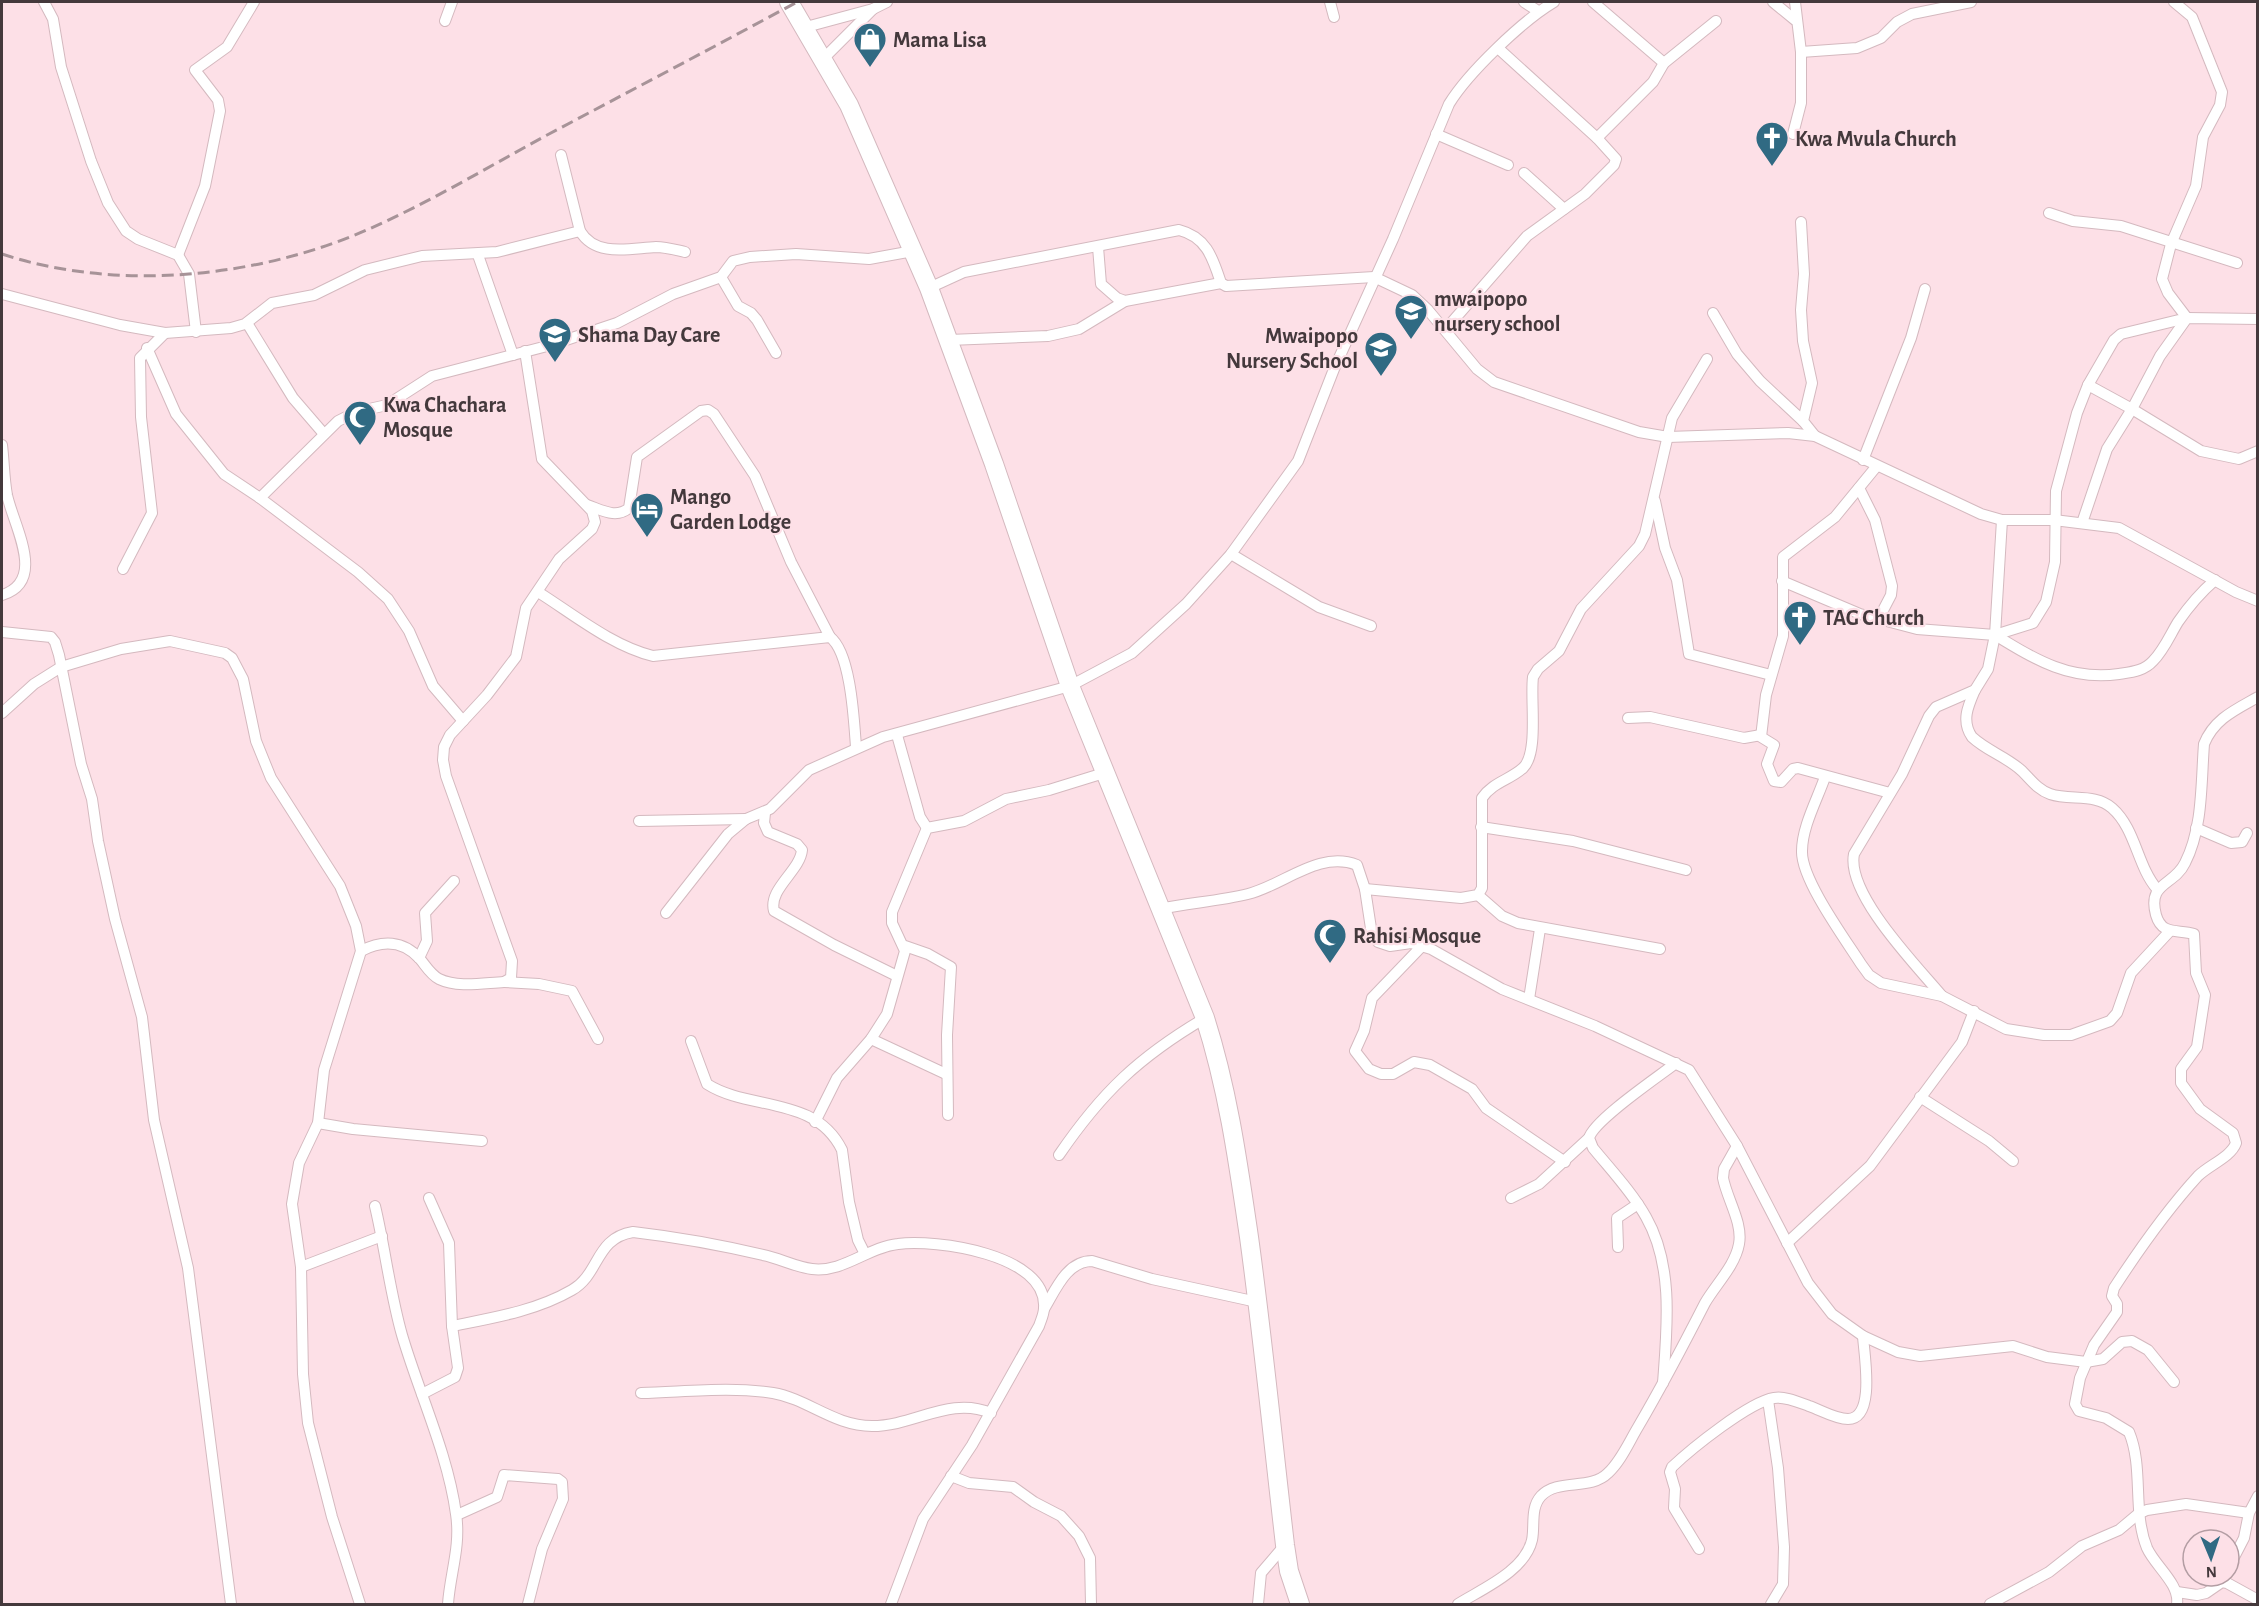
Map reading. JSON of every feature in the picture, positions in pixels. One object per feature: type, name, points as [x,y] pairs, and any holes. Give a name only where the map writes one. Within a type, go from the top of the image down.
[{"type":"main road","points":[[789,2],[806,27],[849,105],[929,288],[1070,686],[1205,1018],[1219,1062],[1236,1142],[1285,1545],[1289,1571],[1300,1605]]},
{"type":"street","points":[[44,2],[53,19],[61,67],[91,161],[108,203],[126,231],[138,239],[178,255],[189,274],[196,332]]},
{"type":"street","points":[[178,255],[205,186],[220,111],[218,100],[195,70],[227,48],[254,2]]},
{"type":"street","points":[[445,21],[452,2]]},
{"type":"street","points":[[806,27],[873,9],[887,2]]},
{"type":"street","points":[[1330,2],[1334,17]]},
{"type":"street","points":[[1524,2],[1538,11]]},
{"type":"street","points":[[639,821],[747,819],[765,813],[809,770],[856,747],[1070,686],[1111,666],[1152,637],[1231,554],[1298,461],[1374,276],[1393,239],[1436,134],[1459,88],[1538,11],[1554,2]]},
{"type":"street","points":[[1593,2],[1664,63]]},
{"type":"street","points":[[1773,2],[1795,20]]},
{"type":"street","points":[[1793,134],[1801,103],[1801,52],[1795,20],[1795,2]]},
{"type":"street","points":[[1801,52],[1840,50],[1868,45],[1881,38],[1897,22],[1912,14],[1936,5],[1971,2]]},
{"type":"street","points":[[2174,2],[2192,17],[2222,92],[2220,105],[2203,137],[2196,186],[2171,244],[2163,282],[2187,318]]},
{"type":"street","points":[[823,59],[873,9]]},
{"type":"street","points":[[1597,138],[1653,82],[1664,63],[1716,21]]},
{"type":"street","points":[[1445,330],[1527,236],[1585,194],[1616,162],[1597,138],[1499,49]]},
{"type":"street","points":[[1436,134],[1508,165]]},
{"type":"street","points":[[561,156],[580,231],[591,242],[612,250],[659,247],[685,252]]},
{"type":"street","points":[[1524,173],[1564,209]]},
{"type":"street","points":[[2049,213],[2073,221],[2121,225],[2171,244],[2237,263]]},
{"type":"street","points":[[1801,222],[1804,274],[1801,310],[1803,341],[1812,383],[1803,421]]},
{"type":"street","points":[[929,288],[964,272],[1179,230],[1190,233],[1201,241],[1210,253],[1221,283]]},
{"type":"street","points":[[2,294],[120,325],[165,333],[196,332],[231,328],[247,323],[272,303],[314,295],[357,272],[422,256],[478,255],[580,231]]},
{"type":"street","points":[[1098,247],[1101,284],[1125,301]]},
{"type":"street","points":[[260,498],[338,421],[356,412],[387,405],[432,376],[513,355],[617,323],[673,294],[721,277],[733,261],[750,256],[796,254],[869,259],[913,251]]},
{"type":"street","points":[[478,255],[513,355]]},
{"type":"street","points":[[949,340],[1048,336],[1079,330],[1125,301],[1221,283],[1237,287],[1374,276],[1412,295],[1477,369],[1494,382],[1639,432],[1668,437],[1788,433],[1815,436],[1876,467],[1981,514],[2002,520],[2054,520],[2127,530],[2215,580],[2258,601]]},
{"type":"street","points":[[721,277],[738,306],[751,313],[757,320],[776,353]]},
{"type":"street","points":[[1863,460],[1911,338],[1925,289]]},
{"type":"street","points":[[1713,313],[1737,354],[1760,381],[1803,421],[1815,436]]},
{"type":"street","points":[[2082,523],[2107,449],[2132,409],[2160,356],[2187,318]]},
{"type":"street","points":[[1782,581],[1878,620],[1925,630],[1995,635],[2026,626],[2042,611],[2046,602],[2055,562],[2056,491],[2077,413],[2088,385],[2114,340],[2121,334],[2187,318],[2258,319]]},
{"type":"street","points":[[247,323],[293,398],[324,434]]},
{"type":"street","points":[[123,568],[152,513],[140,389],[140,358],[147,348],[165,333]]},
{"type":"street","points":[[147,348],[176,414],[224,474],[260,498],[358,572],[388,599],[409,631],[433,686],[463,721]]},
{"type":"street","points":[[504,982],[511,978],[512,961],[451,790],[443,760],[444,747],[450,735],[516,657],[526,608],[559,559],[592,529],[594,516],[587,505],[542,459],[525,351]]},
{"type":"street","points":[[1478,895],[1484,881],[1482,798],[1492,786],[1521,770],[1530,755],[1533,677],[1538,669],[1559,651],[1581,609],[1639,546],[1645,534],[1672,418],[1707,359]]},
{"type":"street","points":[[2088,385],[2201,451],[2239,459],[2258,452]]},
{"type":"street","points":[[587,505],[613,514],[623,513],[629,507],[637,457],[701,411],[708,410],[714,414],[755,476],[791,562],[830,637],[835,641],[847,677],[856,747]]},
{"type":"street","points":[[2,445],[7,493],[25,560],[23,581],[19,588],[2,595]]},
{"type":"street","points":[[1876,467],[1835,517],[1786,553],[1781,562],[1783,636],[1771,675],[1761,735],[1762,740],[1774,745],[1767,764],[1774,781],[1781,782],[1793,769],[1798,768],[1890,793]]},
{"type":"street","points":[[1859,488],[1875,520],[1892,586],[1891,595],[1878,620]]},
{"type":"street","points":[[1653,494],[1665,548],[1677,580],[1690,655],[1771,675]]},
{"type":"street","points":[[2002,520],[1995,635],[1988,669],[1975,690],[1966,713],[1966,723],[1972,737],[2016,766],[2047,794],[2084,798],[2105,803],[2113,809],[2129,833],[2146,872],[2157,889]]},
{"type":"street","points":[[1231,554],[1319,608],[1371,626]]},
{"type":"street","points":[[1995,635],[2031,656],[2079,675],[2101,676],[2136,671],[2145,667],[2157,656],[2193,600],[2215,580]]},
{"type":"street","points":[[538,592],[609,637],[641,653],[653,656],[830,637]]},
{"type":"street","points":[[2,632],[51,637],[55,642],[61,667],[81,764],[92,799],[98,842],[113,912],[142,1017],[154,1120],[188,1268],[231,1605]]},
{"type":"street","points":[[2,713],[34,684],[61,667],[129,647],[170,641],[213,648],[232,658],[243,679],[261,756],[285,803],[340,886],[356,926],[361,951],[324,1070],[318,1123],[299,1163],[292,1204],[301,1266],[303,1374],[308,1423],[332,1517],[360,1605]]},
{"type":"street","points":[[1942,996],[1893,940],[1874,912],[1854,872],[1854,854],[1936,707],[1975,690]]},
{"type":"street","points":[[2177,1605],[2177,1592],[2154,1562],[2145,1540],[2138,1514],[2134,1450],[2129,1432],[2106,1418],[2079,1411],[2075,1406],[2086,1362],[2098,1337],[2117,1312],[2113,1290],[2162,1217],[2199,1175],[2212,1163],[2228,1155],[2236,1143],[2233,1133],[2200,1109],[2181,1083],[2181,1069],[2197,1047],[2205,995],[2196,973],[2194,934],[2169,932],[2157,918],[2155,898],[2157,889],[2181,871],[2186,861],[2196,828],[2204,744],[2208,734],[2215,723],[2258,697]]},
{"type":"street","points":[[1628,718],[1650,717],[1744,738],[1761,735]]},
{"type":"street","points":[[897,735],[920,817],[927,828]]},
{"type":"street","points":[[927,828],[964,821],[1006,799],[1049,790],[1104,773]]},
{"type":"street","points":[[1825,777],[1803,839],[1803,864],[1816,892],[1869,975],[1881,983],[1942,996],[1974,1011],[1990,1022],[2023,1033],[2071,1035],[2101,1026],[2116,1013],[2131,973],[2169,932]]},
{"type":"street","points":[[765,813],[764,823],[768,831],[797,844],[802,850],[800,859],[774,897],[774,910],[834,945],[897,976]]},
{"type":"street","points":[[666,913],[728,834],[747,819]]},
{"type":"street","points":[[1481,827],[1573,841],[1686,870]]},
{"type":"street","points":[[815,1122],[837,1078],[871,1039],[887,1014],[905,956],[905,946],[892,923],[892,912],[927,828]]},
{"type":"street","points":[[2196,828],[2233,844],[2242,842],[2247,833]]},
{"type":"street","points":[[1160,909],[1262,890],[1327,861],[1345,860],[1357,865],[1365,889],[1369,924],[1372,935],[1378,942],[1390,946],[1402,943],[1422,946],[1457,961],[1502,989],[1689,1070],[1737,1146],[1820,1301],[1832,1314],[1863,1336],[1898,1352],[1920,1356],[2013,1346],[2048,1356],[2086,1362],[2103,1359],[2122,1342],[2132,1341],[2148,1350],[2174,1382]]},
{"type":"street","points":[[419,958],[427,941],[425,913],[454,881]]},
{"type":"street","points":[[1365,889],[1461,898],[1478,895]]},
{"type":"street","points":[[1478,895],[1502,916],[1540,928],[1660,950]]},
{"type":"street","points":[[1529,999],[1540,928]]},
{"type":"street","points":[[361,951],[371,946],[393,943],[409,949],[433,975],[450,983],[539,984],[572,991],[598,1039]]},
{"type":"street","points":[[905,946],[928,954],[951,967],[946,1074],[948,1114]]},
{"type":"street","points":[[1422,946],[1372,998],[1364,1031],[1356,1047],[1357,1056],[1369,1069],[1381,1074],[1393,1074],[1414,1062],[1439,1070],[1472,1089],[1486,1108],[1565,1162]]},
{"type":"street","points":[[1787,1243],[1870,1166],[1962,1042],[1974,1011]]},
{"type":"street","points":[[1059,1155],[1085,1117],[1116,1084],[1160,1045],[1205,1018]]},
{"type":"street","points":[[871,1039],[946,1074]]},
{"type":"street","points":[[691,1041],[707,1084],[722,1091],[788,1107],[815,1122],[837,1139],[842,1150],[849,1202],[858,1240],[865,1254]]},
{"type":"street","points":[[1510,1198],[1539,1184],[1589,1138],[1594,1128],[1607,1116],[1676,1063]]},
{"type":"street","points":[[1920,1097],[1962,1122],[2013,1161]]},
{"type":"street","points":[[318,1123],[353,1129],[482,1141]]},
{"type":"street","points":[[1589,1138],[1593,1148],[1638,1204],[1653,1231],[1664,1275],[1666,1312],[1663,1386]]},
{"type":"street","points":[[1458,1605],[1513,1568],[1526,1554],[1532,1541],[1535,1508],[1543,1494],[1557,1489],[1589,1484],[1608,1474],[1663,1386],[1705,1304],[1738,1250],[1738,1228],[1723,1178],[1724,1169],[1737,1146]]},
{"type":"street","points":[[422,1394],[447,1382],[457,1373],[452,1326],[449,1243],[429,1198]]},
{"type":"street","points":[[1618,1248],[1617,1218],[1638,1204]]},
{"type":"street","points":[[375,1206],[401,1332],[422,1394],[457,1515],[457,1549],[448,1605]]},
{"type":"street","points":[[452,1326],[536,1306],[574,1290],[588,1274],[610,1240],[620,1234],[633,1232],[764,1255],[809,1269],[835,1268],[865,1254],[897,1244],[926,1242],[986,1254],[1005,1261],[1026,1274],[1040,1293],[1044,1309]]},
{"type":"street","points":[[301,1266],[382,1236]]},
{"type":"street","points":[[891,1605],[922,1519],[991,1413],[1039,1326],[1044,1309],[1066,1273],[1075,1264],[1092,1261],[1152,1279],[1257,1302]]},
{"type":"street","points":[[1699,1549],[1674,1508],[1675,1489],[1671,1470],[1704,1440],[1768,1400],[1786,1398],[1835,1416],[1855,1417],[1861,1411],[1867,1394],[1863,1336]]},
{"type":"street","points":[[641,1393],[744,1391],[774,1393],[848,1424],[871,1426],[911,1422],[950,1408],[977,1408],[991,1413]]},
{"type":"street","points":[[1768,1400],[1778,1468],[1784,1556],[1783,1584],[1771,1605]]},
{"type":"street","points":[[457,1515],[496,1497],[504,1475],[558,1479],[562,1482],[563,1498],[542,1549],[528,1605]]},
{"type":"street","points":[[951,1476],[969,1483],[1013,1487],[1068,1522],[1090,1558],[1091,1605]]},
{"type":"street","points":[[2241,1544],[2249,1513],[2258,1496]]},
{"type":"street","points":[[1990,1605],[2049,1572],[2082,1546],[2120,1530],[2138,1514],[2157,1507],[2186,1504],[2249,1513]]},
{"type":"street","points":[[1258,1605],[1261,1573],[1285,1545]]},
{"type":"street","points":[[2177,1592],[2206,1593],[2212,1588]]},
{"type":"street","points":[[2239,1588],[2258,1600]]},
{"type":"railway","points":[[2,254],[46,266],[92,273],[139,276],[187,274],[235,268],[281,259],[326,246],[415,207],[797,2]]},
{"type":"place","name":"Mama Lisa","points":[[870,68]]},
{"type":"place","name":"Kwa Mvula Church","points":[[1772,167]]},
{"type":"place","name":"mwaipopo nursery school","points":[[1411,340]]},
{"type":"place","name":"Shama Day Care","points":[[555,363]]},
{"type":"place","name":"Mwaipopo Nursery School","points":[[1381,377]]},
{"type":"place","name":"Kwa Chachara Mosque","points":[[360,446]]},
{"type":"place","name":"Mango Garden Lodge","points":[[647,538]]},
{"type":"place","name":"TAG Church","points":[[1800,646]]},
{"type":"place","name":"Rahisi Mosque","points":[[1330,964]]}]
